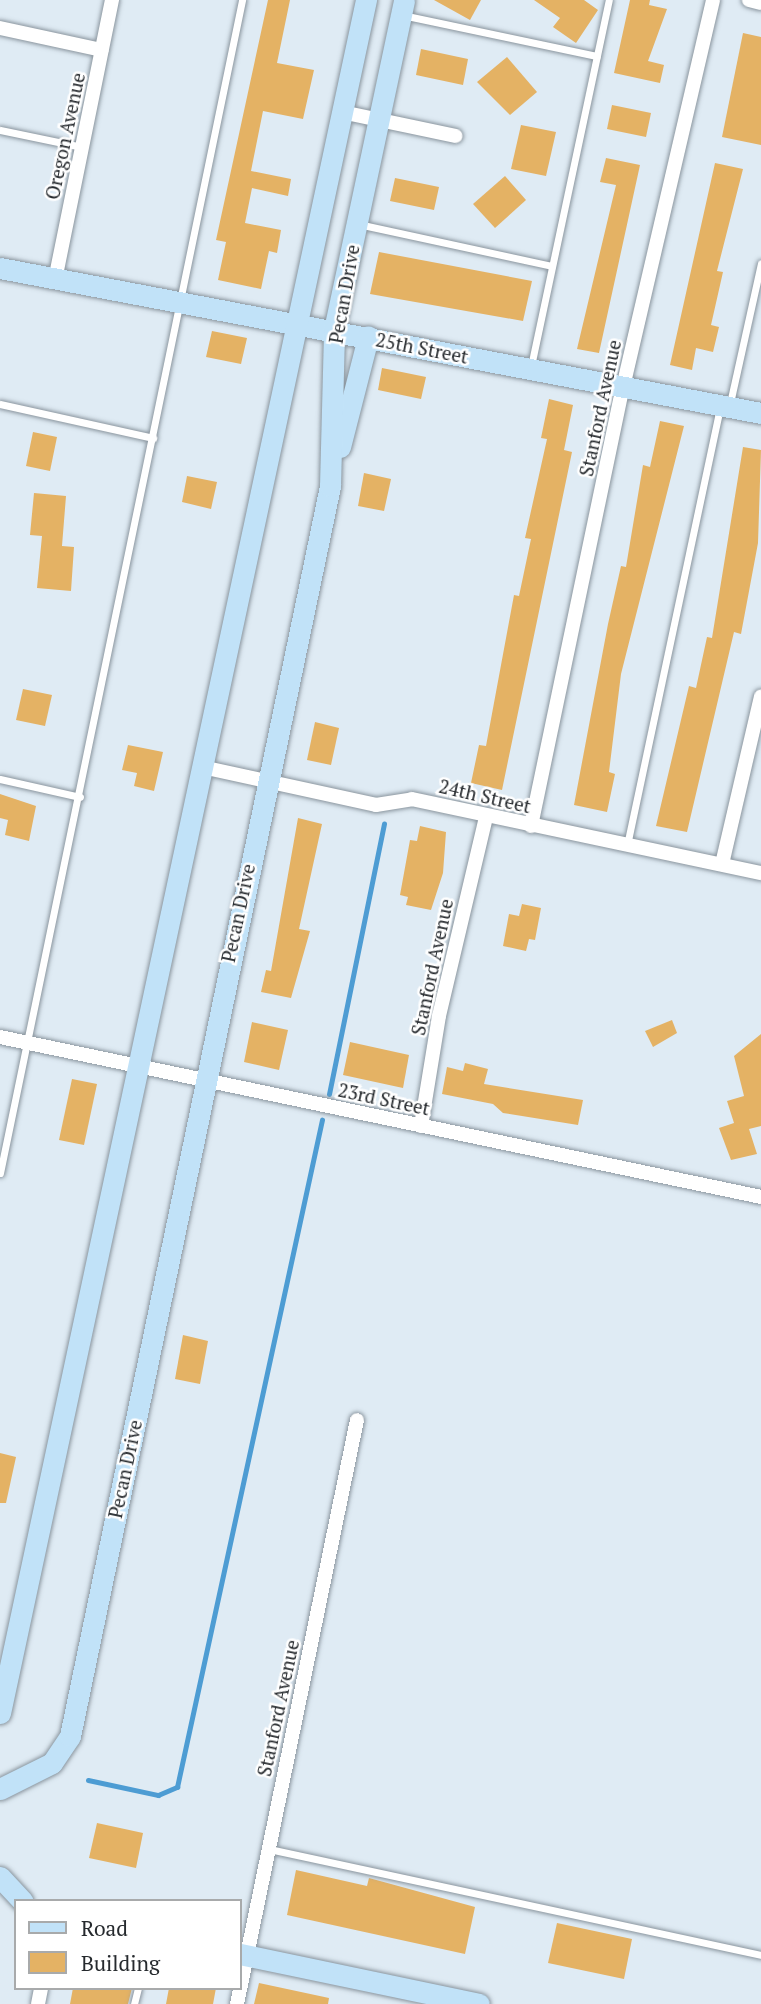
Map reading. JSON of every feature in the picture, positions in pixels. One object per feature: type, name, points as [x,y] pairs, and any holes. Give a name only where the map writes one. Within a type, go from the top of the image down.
[{"type":"main road","name":"Pecan Drive","points":[[0,1713],[136,1065],[366,0]]},
{"type":"main road","name":"Pecan Drive","points":[[4,1790],[52,1763],[70,1736],[265,783],[330,486],[334,330],[402,7]]},
{"type":"main road","name":"25th Street","points":[[0,268],[296,328],[334,330],[761,413]]},
{"type":"main road","points":[[330,486],[368,337]]},
{"type":"main road","points":[[0,1877],[20,1899]]},
{"type":"main road","points":[[243,1954],[480,2004]]},
{"type":"street","name":"Oregon Avenue","points":[[55,280],[112,0]]},
{"type":"street","name":"Stanford Avenue","points":[[531,826],[623,387],[713,0]]},
{"type":"street","points":[[749,0],[761,3]]},
{"type":"street","points":[[0,28],[102,50]]},
{"type":"street","points":[[342,112],[456,136]]},
{"type":"street","points":[[722,864],[761,696]]},
{"type":"street","name":"24th Street","points":[[202,767],[265,783],[376,805],[412,799],[486,817],[761,873]]},
{"type":"street","name":"Stanford Avenue","points":[[421,1126],[439,1016],[486,817]]},
{"type":"street","name":"23rd Street","points":[[0,1037],[761,1197]]},
{"type":"street","name":"Stanford Avenue","points":[[243,1954],[268,1849],[357,1420]]},
{"type":"lane","points":[[0,1172],[80,797],[242,0]]},
{"type":"lane","points":[[531,368],[609,0]]},
{"type":"lane","points":[[402,7],[597,55]]},
{"type":"lane","points":[[0,130],[82,147]]},
{"type":"lane","points":[[357,224],[552,266]]},
{"type":"lane","points":[[627,845],[725,407],[761,263]]},
{"type":"lane","points":[[0,404],[153,438]]},
{"type":"lane","points":[[0,779],[80,797]]},
{"type":"lane","points":[[268,1849],[761,1955]]},
{"type":"building","points":[[268,0],[290,0],[277,63],[314,70],[303,119],[263,111],[251,171],[291,179],[288,196],[252,188],[245,223],[281,230],[277,253],[269,251],[261,289],[218,280],[226,242],[216,240]]},
{"type":"building","points":[[434,0],[481,0],[470,20]]},
{"type":"building","points":[[534,0],[584,0],[598,10],[576,43],[553,27],[560,18]]},
{"type":"building","points":[[630,0],[650,0],[649,5],[667,9],[648,61],[664,65],[660,83],[614,73]]},
{"type":"building","points":[[743,33],[761,37],[761,145],[722,137]]},
{"type":"building","points":[[421,49],[468,59],[463,85],[416,75]]},
{"type":"building","points":[[507,57],[537,92],[510,115],[477,82]]},
{"type":"building","points":[[612,105],[651,113],[646,137],[607,129]]},
{"type":"building","points":[[521,125],[556,132],[546,176],[511,169]]},
{"type":"building","points":[[606,158],[640,165],[599,353],[577,349],[616,185],[600,182]]},
{"type":"building","points":[[715,163],[743,169],[717,271],[723,272],[711,325],[719,327],[713,352],[696,348],[692,370],[670,365]]},
{"type":"building","points":[[505,176],[526,200],[495,228],[473,204]]},
{"type":"building","points":[[395,178],[439,187],[434,210],[390,201]]},
{"type":"building","points":[[379,252],[532,281],[523,321],[370,294]]},
{"type":"building","points":[[212,331],[247,338],[241,364],[206,357]]},
{"type":"building","points":[[382,368],[426,377],[421,399],[378,390]]},
{"type":"building","points":[[549,399],[573,405],[564,450],[572,452],[502,790],[471,783],[479,745],[486,746],[514,595],[519,596],[531,539],[525,538],[547,439],[541,438]]},
{"type":"building","points":[[660,421],[684,426],[621,674],[609,772],[615,774],[607,812],[574,805],[608,624],[621,566],[626,567],[643,465],[650,467]]},
{"type":"building","points":[[33,432],[57,437],[50,471],[26,466]]},
{"type":"building","points":[[743,447],[761,450],[758,543],[741,634],[734,632],[687,832],[656,826],[689,686],[696,688],[707,637],[712,638]]},
{"type":"building","points":[[364,473],[391,479],[384,511],[358,506]]},
{"type":"building","points":[[187,476],[217,482],[211,509],[182,502]]},
{"type":"building","points":[[34,493],[66,496],[62,546],[74,547],[71,591],[37,588],[42,536],[30,535]]},
{"type":"building","points":[[23,689],[52,695],[45,726],[16,720]]},
{"type":"building","points":[[315,722],[339,728],[331,765],[307,760]]},
{"type":"building","points":[[128,745],[163,752],[154,791],[134,786],[137,773],[122,770]]},
{"type":"building","points":[[0,794],[36,806],[29,841],[5,835],[8,820],[0,818]]},
{"type":"building","points":[[298,818],[322,824],[299,929],[310,931],[291,998],[261,992],[266,970],[271,971]]},
{"type":"building","points":[[420,826],[446,832],[443,873],[431,910],[406,905],[408,897],[400,895],[410,840],[417,841]]},
{"type":"building","points":[[522,904],[541,908],[535,940],[529,939],[526,951],[503,946],[509,914],[519,916]]},
{"type":"building","points":[[672,1020],[677,1033],[653,1047],[645,1031]]},
{"type":"building","points":[[252,1022],[288,1030],[279,1070],[244,1062]]},
{"type":"building","points":[[761,1034],[761,1126],[749,1129],[757,1154],[731,1160],[719,1128],[734,1123],[727,1101],[744,1096],[734,1056]]},
{"type":"building","points":[[350,1042],[409,1055],[403,1088],[343,1075]]},
{"type":"building","points":[[465,1063],[488,1069],[484,1084],[583,1100],[578,1125],[503,1113],[493,1104],[442,1094],[447,1067],[463,1071]]},
{"type":"building","points":[[72,1079],[97,1084],[84,1145],[59,1140]]},
{"type":"building","points":[[183,1335],[208,1341],[200,1384],[175,1379]]},
{"type":"building","points":[[0,1453],[16,1457],[6,1503],[0,1503]]},
{"type":"building","points":[[97,1823],[143,1833],[136,1868],[89,1858]]},
{"type":"building","points":[[296,1870],[367,1886],[369,1878],[475,1907],[465,1954],[287,1915]]},
{"type":"building","points":[[557,1923],[632,1939],[624,1979],[548,1963]]},
{"type":"building","points":[[259,1983],[329,1998],[328,2004],[254,2004]]},
{"type":"building","points":[[73,1990],[132,1990],[128,2004],[70,2004]]},
{"type":"building","points":[[169,1990],[216,1990],[213,2004],[166,2004]]},
{"type":"waterway","points":[[329,1094],[384,824]]},
{"type":"waterway","points":[[88,1780],[158,1795],[177,1787],[322,1120]]}]
